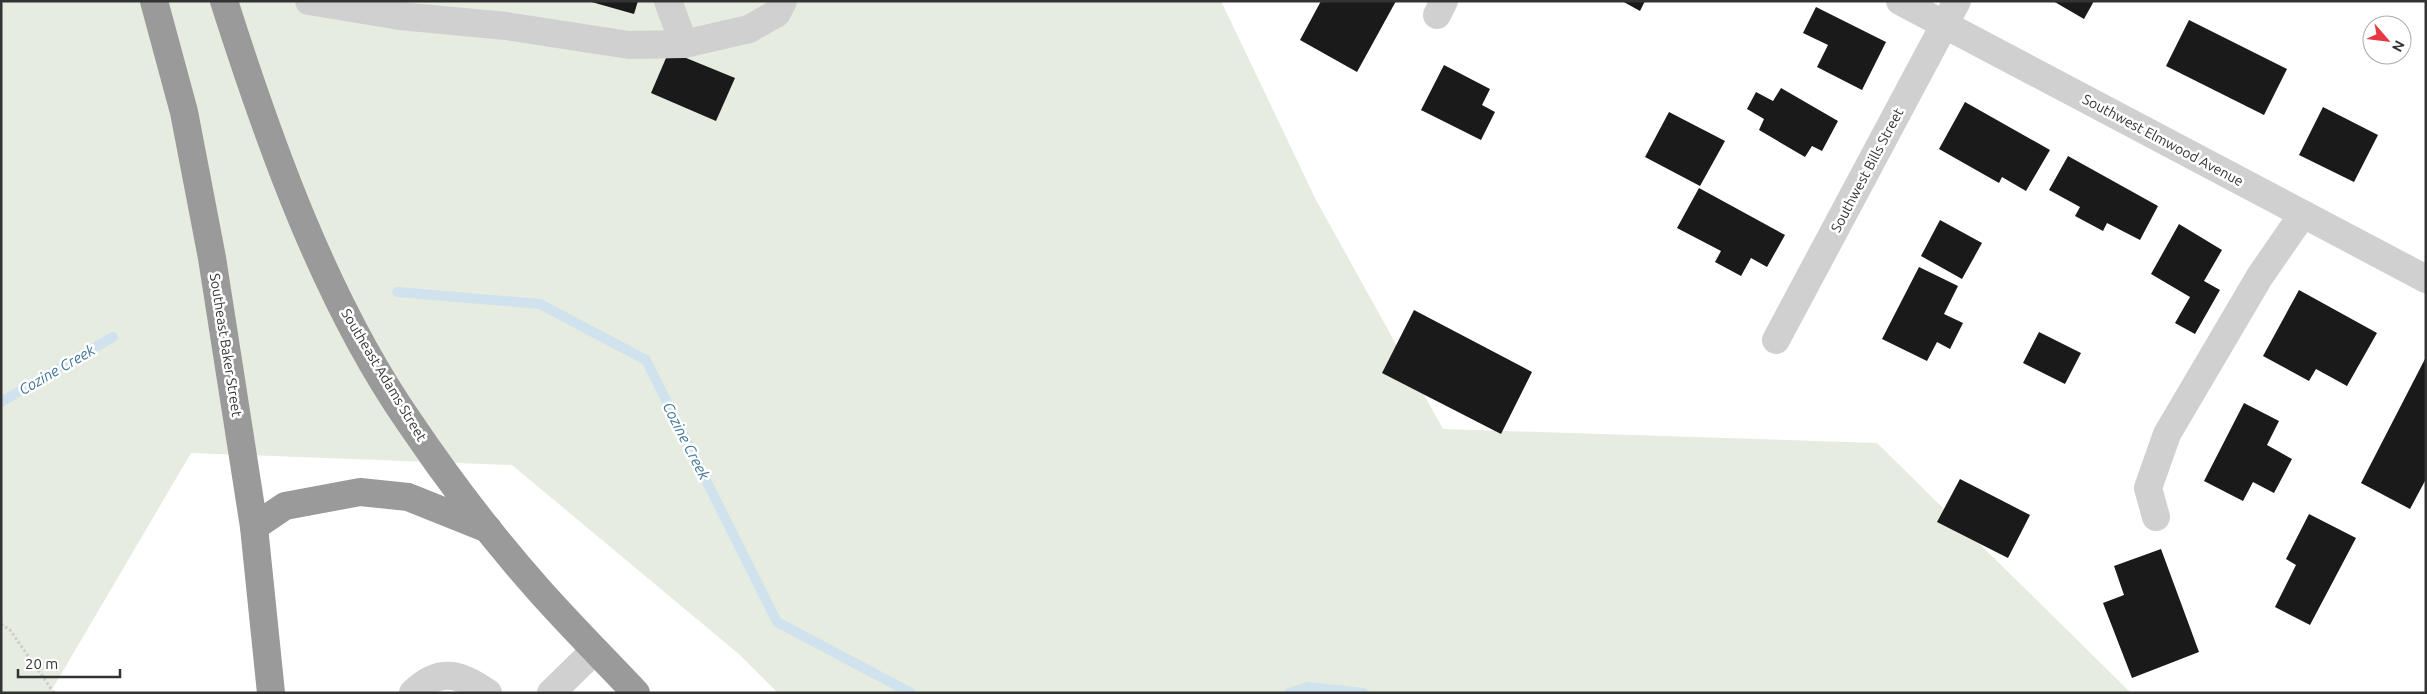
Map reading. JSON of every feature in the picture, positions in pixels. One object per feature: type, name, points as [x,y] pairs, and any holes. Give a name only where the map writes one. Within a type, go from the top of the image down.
[{"type":"highway","name":"Southeast Baker Street","points":[[154,1],[184,112],[206,229],[254,526],[271,693]]},
{"type":"highway","name":"Southeast Adams Street","points":[[224,1],[301,216],[353,328],[409,422],[488,529],[538,589],[636,693]]},
{"type":"highway","points":[[254,526],[285,506],[360,492],[408,497],[488,529]]},
{"type":"street","points":[[309,1],[400,16],[506,26],[629,45],[684,44],[749,29],[777,13],[783,1]]},
{"type":"street","points":[[668,1],[684,44]]},
{"type":"street","name":"Southwest Elmwood Avenue","points":[[1900,1],[1951,13],[2303,214],[2426,279]]},
{"type":"street","name":"Southwest Bills Street","points":[[1776,340],[1951,13]]},
{"type":"street","points":[[2156,517],[2148,488],[2167,434],[2260,276],[2303,214]]},
{"type":"street","points":[[550,693],[595,650]]},
{"type":"street","points":[[413,693],[426,680],[447,674],[473,682],[488,693]]},
{"type":"path","points":[[1,624],[10,630],[54,693]]},
{"type":"shaded area","points":[[1,1],[1221,1],[1316,200],[1443,429],[1877,443],[2131,693],[778,693],[740,655],[512,465],[191,453],[50,693],[1,693]]},
{"type":"building","points":[[588,1],[638,1],[634,14]]},
{"type":"building","points":[[1321,1],[1396,1],[1357,72],[1300,40]]},
{"type":"building","points":[[1622,1],[1645,1],[1640,11]]},
{"type":"building","points":[[2053,1],[2094,1],[2084,19]]},
{"type":"building","points":[[1816,7],[1886,42],[1862,90],[1817,67],[1828,45],[1803,33]]},
{"type":"building","points":[[2189,20],[2287,69],[2264,115],[2166,66]]},
{"type":"building","points":[[669,51],[735,78],[716,121],[651,93]]},
{"type":"building","points":[[1444,65],[1490,89],[1482,105],[1495,112],[1481,140],[1421,110]]},
{"type":"building","points":[[1781,88],[1838,121],[1822,151],[1812,146],[1805,157],[1759,130],[1764,119],[1747,109],[1756,92],[1773,101]]},
{"type":"building","points":[[1965,102],[2050,150],[2026,191],[2002,177],[1999,183],[1939,149]]},
{"type":"building","points":[[2323,107],[2378,135],[2354,182],[2299,155]]},
{"type":"building","points":[[1669,112],[1725,141],[1700,186],[1645,157]]},
{"type":"building","points":[[2068,156],[2158,206],[2140,240],[2107,223],[2103,231],[2075,216],[2080,207],[2049,190]]},
{"type":"building","points":[[1699,188],[1785,235],[1767,267],[1751,258],[1741,276],[1715,262],[1721,251],[1677,228]]},
{"type":"building","points":[[1940,220],[1982,243],[1962,279],[1921,256]]},
{"type":"building","points":[[2179,224],[2222,250],[2204,281],[2220,290],[2195,334],[2175,323],[2190,297],[2151,274]]},
{"type":"building","points":[[1919,267],[1958,286],[1944,314],[1963,323],[1950,349],[1937,342],[1927,361],[1882,339]]},
{"type":"building","points":[[2299,290],[2377,333],[2347,386],[2316,369],[2309,381],[2263,356]]},
{"type":"building","points":[[1414,310],[1532,372],[1501,434],[1382,373]]},
{"type":"building","points":[[2039,332],[2081,353],[2065,384],[2023,363]]},
{"type":"building","points":[[2426,357],[2426,479],[2410,509],[2361,483]]},
{"type":"building","points":[[2244,403],[2279,421],[2267,445],[2292,459],[2274,493],[2253,482],[2243,501],[2204,481]]},
{"type":"building","points":[[1960,479],[2030,515],[2008,558],[1937,522]]},
{"type":"building","points":[[2309,514],[2356,538],[2310,625],[2275,607],[2296,565],[2286,559]]},
{"type":"building","points":[[2161,549],[2199,652],[2132,678],[2103,603],[2124,595],[2114,566]]},
{"type":"waterway","name":"Cozine Creek","points":[[397,292],[540,304],[646,360],[777,622],[911,693]]},
{"type":"waterway","name":"Cozine Creek","points":[[1,402],[113,337]]},
{"type":"waterway","name":"Cozine Creek","points":[[1289,693],[1308,687],[1364,693]]}]
